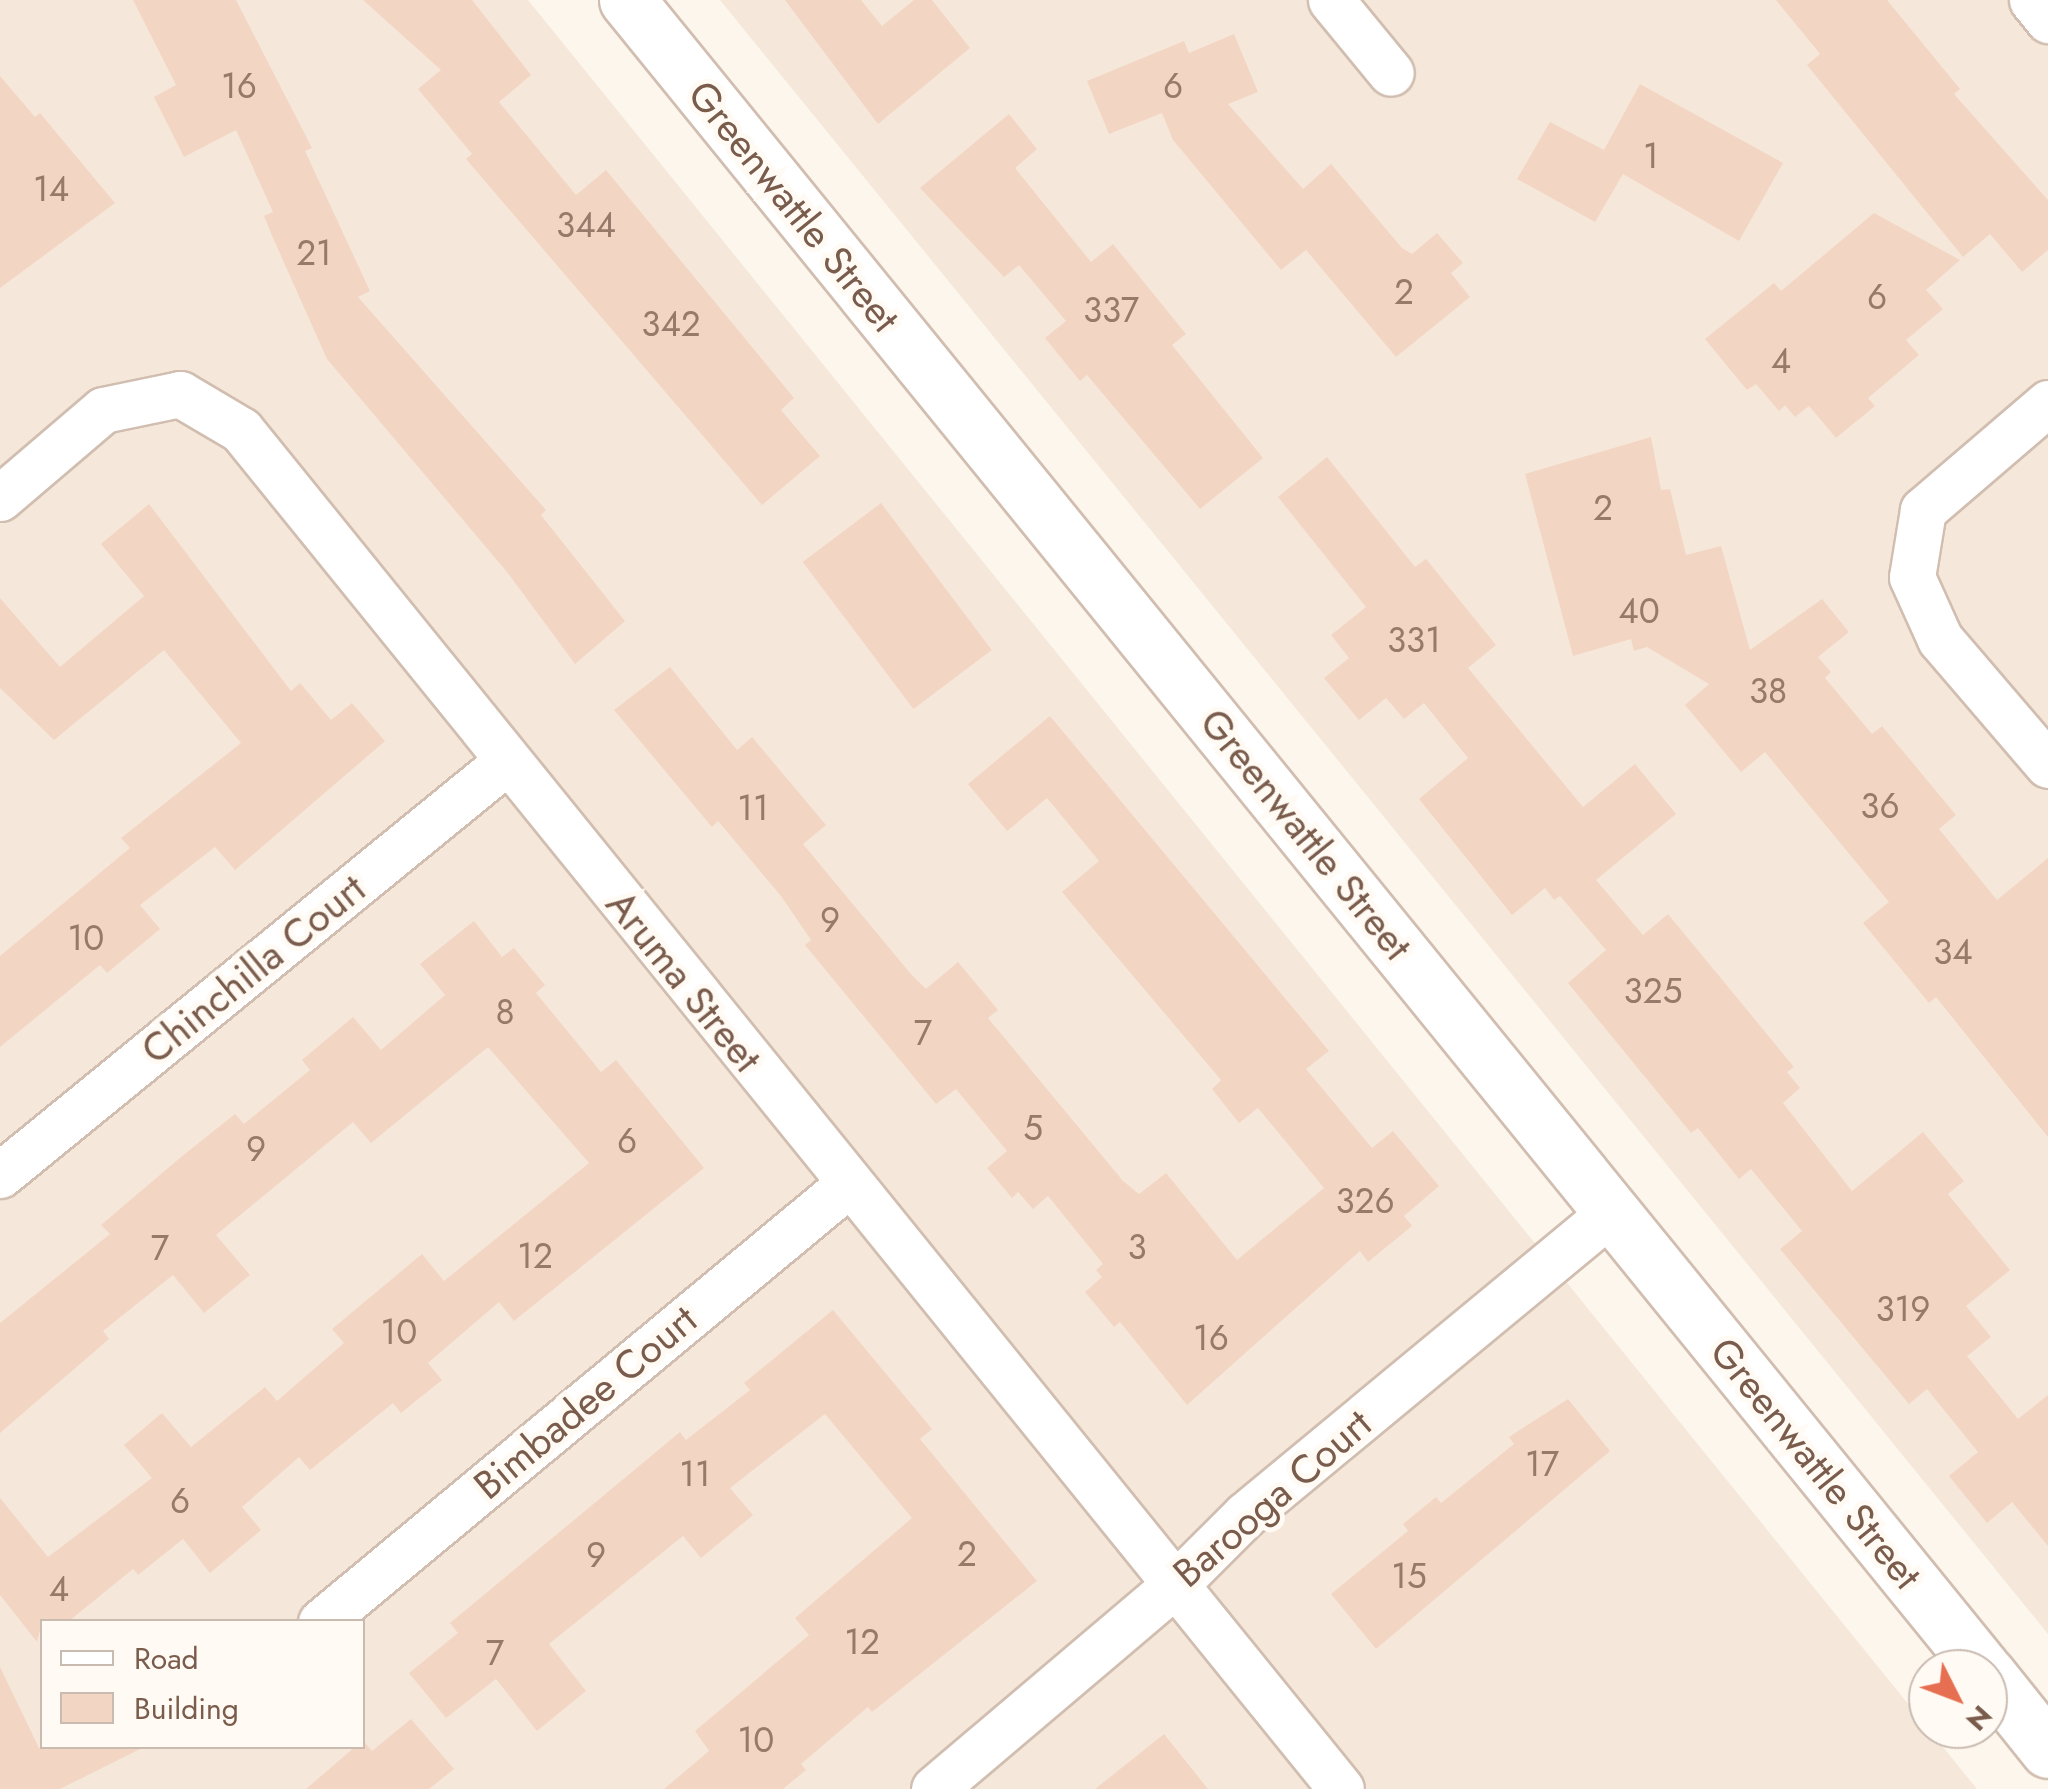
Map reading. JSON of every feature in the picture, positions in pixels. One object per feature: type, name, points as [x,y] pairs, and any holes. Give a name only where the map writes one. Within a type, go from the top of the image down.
[{"type":"main road","name":"Greenwattle Street","points":[[626,0],[1967,1649]]},
{"type":"main road","points":[[2008,1700],[2048,1750]]},
{"type":"street","points":[[1331,0],[1391,73]]},
{"type":"street","points":[[2032,0],[2048,20]]},
{"type":"street","name":"Aruma Street","points":[[0,498],[103,410],[180,394],[241,430],[505,763],[1341,1789]]},
{"type":"street","points":[[2048,403],[1973,462],[1923,510],[1912,577],[1940,639],[2048,765]]},
{"type":"street","name":"Chinchilla Court","points":[[0,1175],[505,763]]},
{"type":"street","name":"Bimbadee Court","points":[[325,1619],[850,1183]]},
{"type":"street","name":"Barooga Court","points":[[934,1789],[1177,1583],[1245,1515],[1613,1211]]},
{"type":"shaded area","points":[[0,0],[528,0],[1908,1704],[1908,1749],[1945,1749],[1977,1789],[0,1789]]},
{"type":"shaded area","points":[[720,0],[2048,0],[2048,1634]]},
{"type":"building","points":[[133,0],[236,0],[312,148],[305,151],[370,291],[358,297],[546,510],[541,515],[625,621],[575,664],[507,572],[327,359],[264,216],[273,212],[236,130],[184,157],[154,97],[176,85]]},
{"type":"building","points":[[363,0],[472,0],[531,75],[499,102],[576,195],[606,170],[794,398],[781,410],[820,456],[762,505],[466,159],[472,154],[418,89],[441,70]]},
{"type":"building","points":[[785,0],[861,0],[882,26],[914,0],[932,0],[970,48],[878,124]]},
{"type":"building","points":[[1776,0],[1887,0],[1960,89],[1954,94],[2048,200],[2048,250],[2022,272],[1990,234],[1963,257],[1807,65],[1820,54]]},
{"type":"building","points":[[1234,34],[1258,92],[1228,104],[1303,189],[1331,164],[1402,248],[1412,254],[1437,233],[1463,263],[1451,273],[1470,297],[1396,357],[1306,250],[1281,270],[1173,140],[1162,113],[1109,134],[1087,81],[1184,41],[1189,53]]},
{"type":"building","points":[[0,76],[35,117],[40,113],[115,203],[0,288]]},
{"type":"building","points":[[1640,84],[1783,163],[1739,241],[1623,174],[1595,222],[1517,179],[1550,122],[1604,150]]},
{"type":"building","points":[[1009,114],[1037,149],[1015,168],[1091,262],[1113,244],[1186,334],[1172,345],[1263,458],[1200,509],[1087,375],[1080,381],[1045,338],[1066,321],[1019,265],[1004,277],[920,188]]},
{"type":"building","points":[[1874,213],[1960,260],[1926,290],[1943,309],[1906,340],[1919,355],[1868,398],[1875,406],[1836,438],[1809,406],[1795,417],[1785,405],[1779,411],[1756,384],[1747,390],[1705,339],[1774,283],[1781,291]]},
{"type":"building","points":[[1651,437],[1661,490],[1670,489],[1686,555],[1721,546],[1750,650],[1822,599],[1849,632],[1818,657],[1831,672],[1825,678],[1872,734],[1882,726],[1956,815],[1939,829],[1997,900],[2048,858],[2048,1137],[1936,997],[1929,1003],[1863,923],[1889,902],[1765,752],[1741,772],[1685,705],[1709,684],[1647,647],[1634,651],[1631,639],[1573,656],[1525,474]]},
{"type":"building","points":[[1327,457],[1415,567],[1426,559],[1496,645],[1468,668],[1583,807],[1635,764],[1676,814],[1596,880],[1643,935],[1668,914],[1794,1067],[1787,1072],[1800,1088],[1783,1103],[1852,1191],[1923,1132],[1964,1181],[1948,1194],[2010,1270],[1966,1306],[1991,1337],[1967,1356],[2018,1419],[2048,1395],[2048,1546],[2012,1502],[1987,1523],[1949,1476],[1978,1452],[1927,1389],[1909,1404],[1780,1249],[1802,1231],[1751,1169],[1739,1179],[1698,1128],[1691,1133],[1568,983],[1606,950],[1560,896],[1554,900],[1545,888],[1512,915],[1419,799],[1468,758],[1424,703],[1404,719],[1386,698],[1359,720],[1324,678],[1349,658],[1331,635],[1366,607],[1278,497]]},
{"type":"building","points":[[881,503],[992,650],[913,709],[803,562]]},
{"type":"building","points":[[149,504],[291,691],[300,683],[331,720],[352,703],[385,741],[235,870],[215,847],[140,905],[160,929],[107,973],[100,965],[0,1047],[0,956],[130,848],[121,838],[241,743],[164,650],[54,740],[0,688],[0,598],[60,667],[144,596],[101,544]]},
{"type":"building","points":[[670,667],[737,750],[752,737],[826,825],[803,844],[910,973],[926,989],[958,962],[998,1010],[988,1018],[1123,1181],[1139,1194],[1166,1173],[1237,1260],[1324,1188],[1258,1108],[1239,1123],[1212,1089],[1221,1080],[1062,892],[1099,861],[1047,798],[1007,831],[968,784],[1050,716],[1329,1051],[1306,1069],[1372,1148],[1393,1131],[1439,1186],[1404,1216],[1412,1226],[1368,1262],[1360,1251],[1187,1405],[1120,1322],[1114,1327],[1085,1292],[1102,1277],[1096,1270],[1103,1264],[1048,1196],[1033,1209],[1018,1192],[1012,1198],[987,1168],[1007,1151],[956,1089],[936,1104],[805,945],[811,940],[781,896],[718,821],[712,827],[614,710]]},
{"type":"building","points":[[474,921],[502,957],[514,948],[545,985],[536,993],[601,1072],[616,1060],[704,1168],[514,1321],[499,1302],[428,1363],[442,1380],[401,1413],[393,1403],[310,1470],[299,1457],[242,1507],[261,1530],[210,1573],[183,1539],[138,1575],[133,1569],[71,1619],[40,1619],[37,1642],[0,1595],[0,1498],[48,1557],[152,1478],[124,1445],[162,1413],[191,1447],[265,1387],[277,1401],[344,1343],[332,1329],[422,1254],[444,1281],[589,1163],[488,1047],[371,1143],[353,1122],[216,1235],[250,1275],[204,1313],[173,1275],[103,1331],[109,1339],[0,1433],[0,1323],[110,1234],[101,1225],[181,1157],[235,1114],[244,1124],[310,1070],[302,1060],[353,1017],[381,1050],[445,995],[420,964]]},
{"type":"building","points":[[833,1310],[932,1429],[920,1439],[1037,1581],[872,1712],[868,1707],[801,1764],[806,1770],[783,1789],[664,1789],[709,1751],[695,1731],[809,1635],[795,1618],[912,1518],[825,1414],[730,1488],[753,1515],[701,1558],[683,1536],[549,1644],[586,1691],[537,1731],[496,1679],[446,1718],[409,1673],[458,1633],[450,1623],[680,1432],[686,1440],[750,1390],[744,1383]]},
{"type":"building","points":[[1568,1399],[1610,1451],[1376,1649],[1331,1594],[1408,1531],[1403,1524],[1436,1497],[1441,1503],[1514,1444],[1509,1437]]},
{"type":"building","points":[[0,1667],[40,1749],[140,1749],[60,1789],[0,1789]]},
{"type":"building","points":[[411,1719],[454,1769],[429,1789],[306,1789],[353,1749],[365,1749],[365,1742],[372,1751]]},
{"type":"building","points":[[1164,1734],[1208,1789],[1095,1789]]}]
